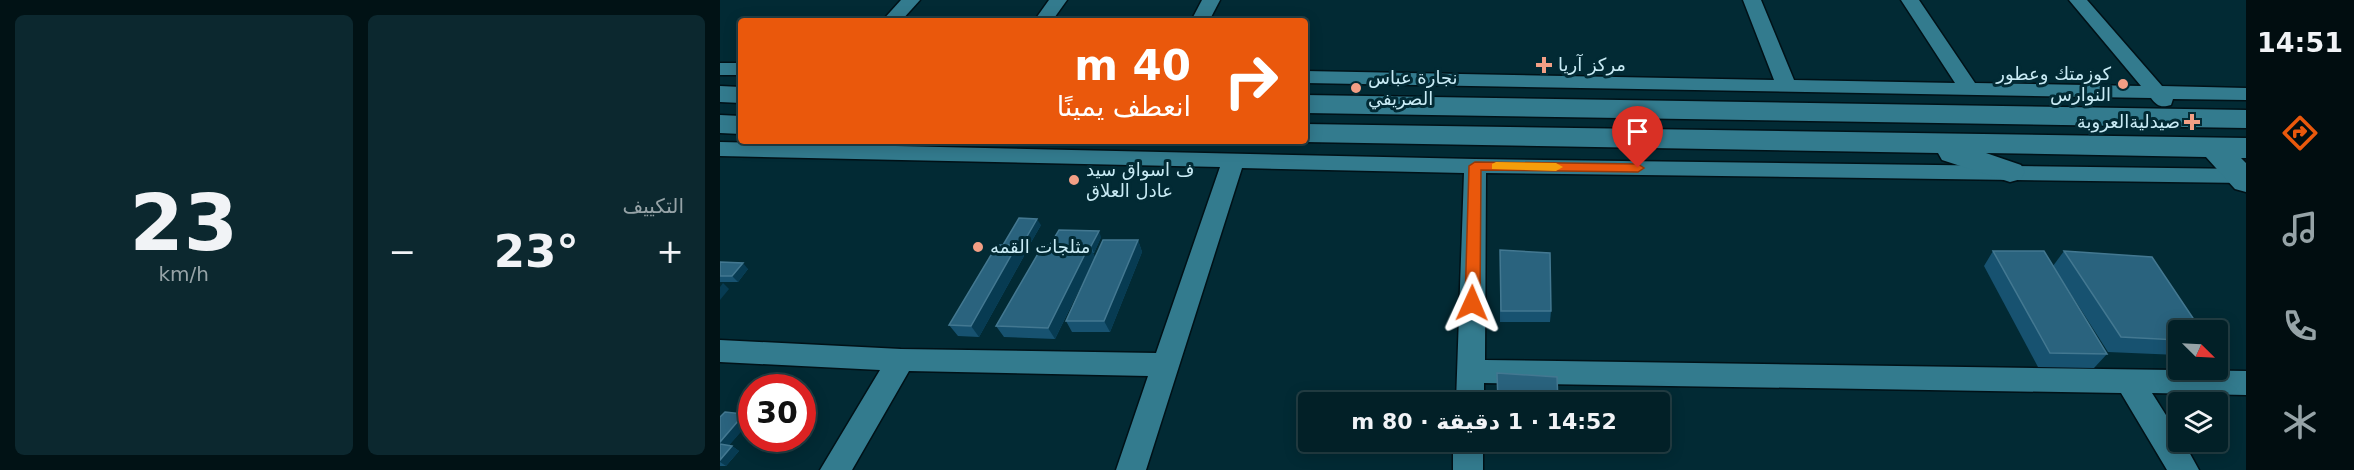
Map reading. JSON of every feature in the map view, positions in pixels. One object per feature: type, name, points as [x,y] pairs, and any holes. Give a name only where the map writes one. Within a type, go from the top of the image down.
[{"type":"main road","points":[[1876,88],[1887,114]]},
{"type":"main road","points":[[720,94],[738,95]]},
{"type":"main road","points":[[1308,113],[1887,114],[2246,119]]},
{"type":"main road","points":[[1308,113],[1920,142],[2215,148],[2244,171]]},
{"type":"main road","points":[[720,124],[738,125]]},
{"type":"main road","points":[[1920,142],[2010,172]]},
{"type":"street","points":[[894,18],[911,0]]},
{"type":"street","points":[[1045,18],[1058,0]]},
{"type":"street","points":[[1202,18],[1211,0]]},
{"type":"street","points":[[1752,0],[1787,87]]},
{"type":"street","points":[[1910,0],[1969,89]]},
{"type":"street","points":[[2078,0],[2179,118]]},
{"type":"street","points":[[720,69],[738,69]]},
{"type":"street","points":[[1308,113],[1787,87],[2246,94]]},
{"type":"street","points":[[720,149],[1475,166],[2010,172],[2244,171]]},
{"type":"street","points":[[1131,470],[1234,159]]},
{"type":"street","points":[[1470,392],[1475,166]]},
{"type":"street","points":[[720,351],[901,360],[1166,365]]},
{"type":"street","points":[[835,470],[901,360]]},
{"type":"street","points":[[1471,371],[2246,383]]},
{"type":"street","points":[[2129,381],[2184,470]]},
{"type":"street","points":[[1468,452],[1468,470]]},
{"type":"building","points":[[1019,218],[1037,219],[1022,245],[1003,245]]},
{"type":"building","points":[[1059,230],[1099,231],[1091,246],[1050,245]]},
{"type":"building","points":[[1103,240],[1138,240],[1104,321],[1066,321]]},
{"type":"building","points":[[997,245],[1017,245],[971,326],[949,325]]},
{"type":"building","points":[[1043,245],[1089,246],[1048,328],[996,326]]},
{"type":"building","points":[[1500,250],[1550,253],[1551,311],[1501,311]]},
{"type":"building","points":[[1993,251],[2044,251],[2107,354],[2050,353]]},
{"type":"building","points":[[2064,251],[2152,257],[2194,320],[2168,320],[2168,339],[2121,337]]},
{"type":"building","points":[[720,262],[743,263],[732,276],[720,276]]},
{"type":"building","points":[[1497,373],[1557,377],[1558,392],[1498,392]]},
{"type":"building","points":[[725,412],[738,413],[738,421],[720,442],[720,417]]},
{"type":"building","points":[[720,444],[732,446],[720,460]]},
{"type":"slow traffic","points":[[1496,166],[1556,167]]},
{"type":"place","name":"مركز آريا","points":[[1544,65]]},
{"type":"place","name":"كوزمتك وعطور النوارس","points":[[2123,84]]},
{"type":"place","name":"نجارة عباس الصريفي","points":[[1356,88]]},
{"type":"place","name":"صيدليةالعروبة","points":[[2192,122]]},
{"type":"place","name":"ف اسواق سيد عادل العلاق","points":[[1074,180]]},
{"type":"place","name":"مثلجات القمه","points":[[978,247]]},
{"type":"route","points":[[1472,303],[1475,166],[1638,168]]}]
